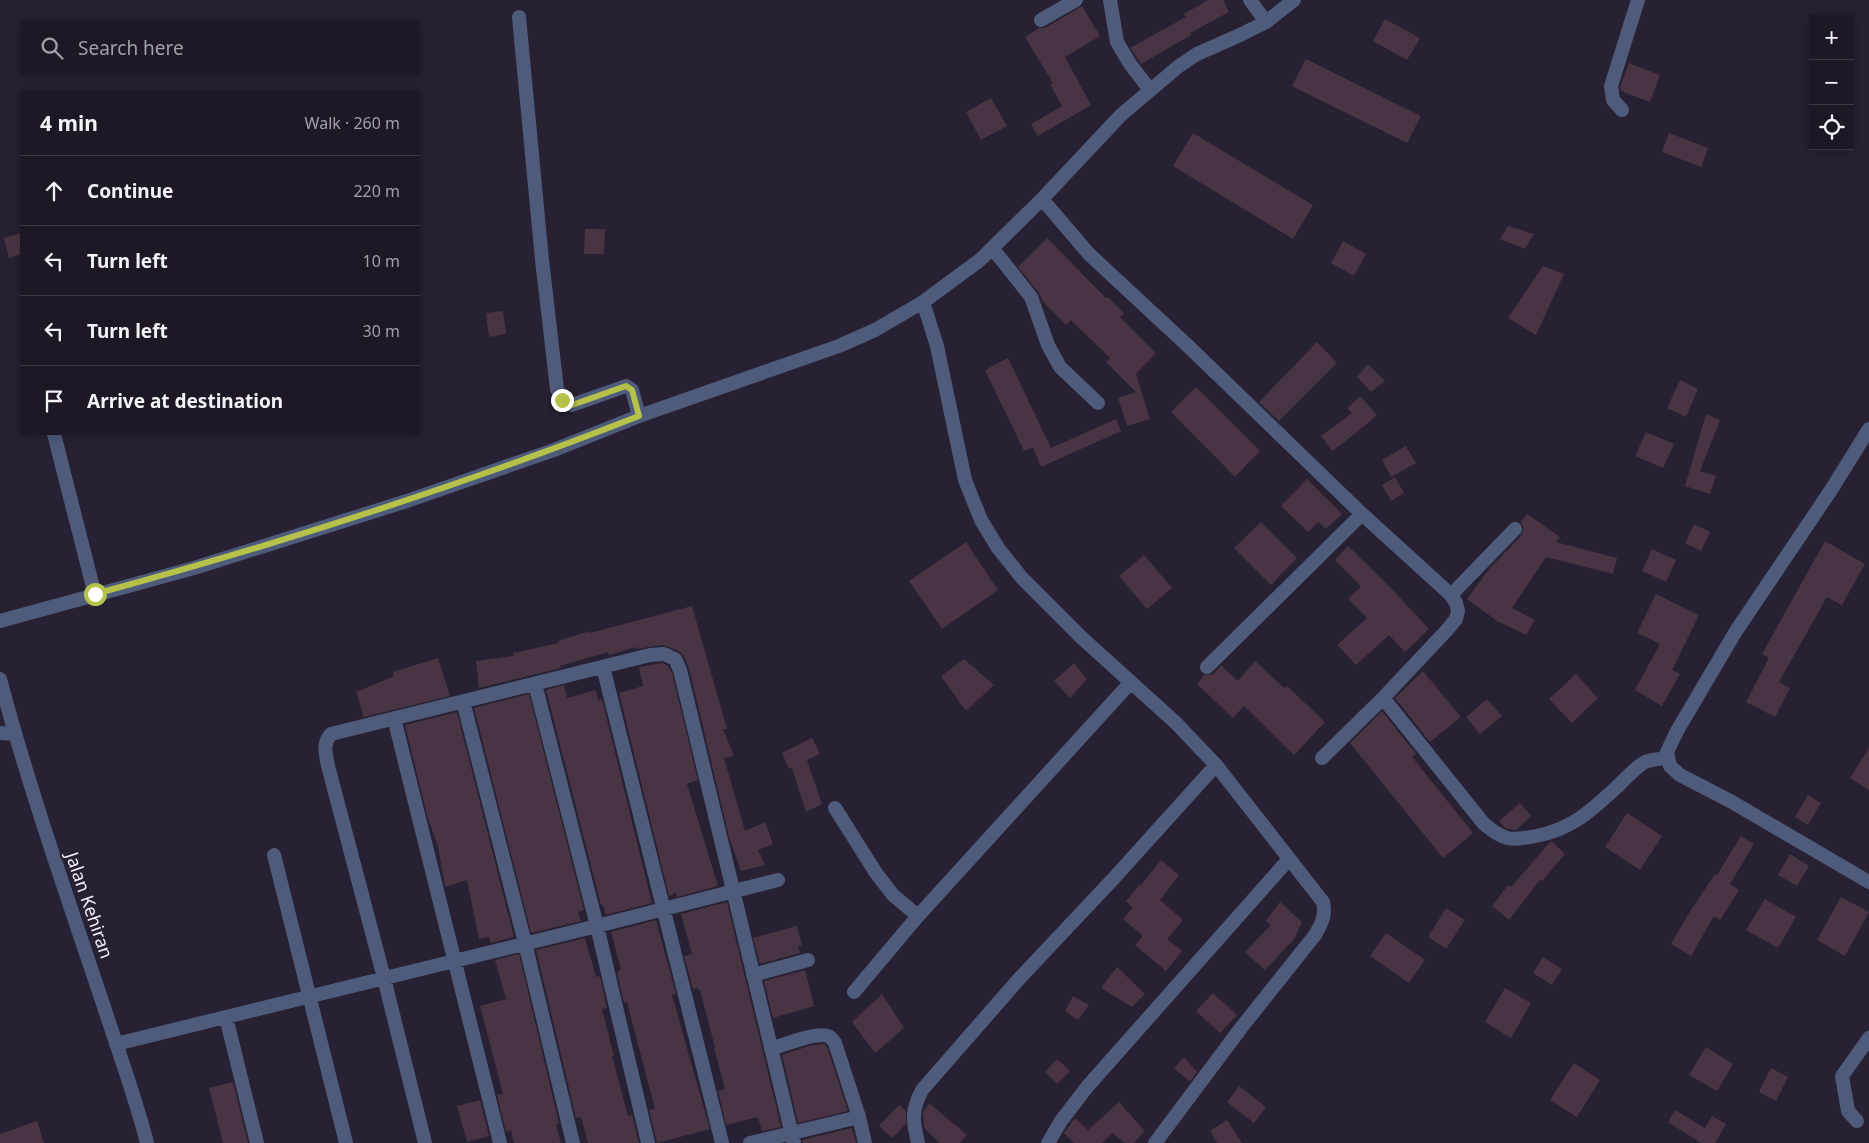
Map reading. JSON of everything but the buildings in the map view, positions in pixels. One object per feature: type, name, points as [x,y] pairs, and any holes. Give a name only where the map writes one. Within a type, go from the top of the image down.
[{"type":"street","points":[[1041,20],[1076,0]]},
{"type":"street","points":[[1110,0],[1118,42],[1130,64],[1150,90]]},
{"type":"street","points":[[1250,0],[1266,22]]},
{"type":"street","points":[[1622,110],[1613,100],[1611,86],[1638,0]]},
{"type":"street","points":[[0,620],[244,553],[407,501],[554,450],[639,416],[839,346],[875,330],[923,302],[996,253],[1050,208],[1121,115],[1179,66],[1197,54],[1266,22],[1287,2]]},
{"type":"street","points":[[519,17],[541,250],[557,389],[562,400],[572,405],[626,386],[632,390],[639,416]]},
{"type":"street","points":[[1050,208],[1089,254],[1456,602],[1458,611],[1456,619],[1448,630],[1322,758]]},
{"type":"street","points":[[996,253],[1031,297],[1056,362],[1098,403]]},
{"type":"street","points":[[923,302],[937,346],[965,480],[981,520],[998,548],[1022,578],[1082,638],[1176,723],[1216,765],[1323,902],[1325,912],[1322,924],[1155,1143]]},
{"type":"street","points":[[1869,429],[1831,490],[1736,631],[1674,736],[1667,752],[1670,766],[1680,775],[1741,806],[1869,882]]},
{"type":"street","points":[[54,435],[95,594]]},
{"type":"street","points":[[1207,667],[1362,514]]},
{"type":"street","points":[[1451,596],[1515,529]]},
{"type":"street","points":[[424,1143],[384,978],[328,766],[324,746],[326,739],[331,734],[394,718],[650,655],[664,654],[675,659],[680,670],[793,1138]]},
{"type":"street","points":[[603,667],[722,1143]]},
{"type":"street","name":"Jalan Kehiran","points":[[0,679],[44,829],[147,1143]]},
{"type":"street","points":[[854,992],[918,916],[1131,682]]},
{"type":"street","points":[[535,684],[597,926],[648,1143]]},
{"type":"street","points":[[1383,698],[1484,824],[1498,836],[1506,838],[1518,839],[1548,834],[1570,825],[1590,812],[1644,763],[1668,758]]},
{"type":"street","points":[[463,701],[525,943],[573,1143]]},
{"type":"street","points":[[394,718],[500,1143]]},
{"type":"street","points":[[0,733],[15,734]]},
{"type":"street","points":[[918,1143],[913,1120],[915,1104],[922,1090],[1018,980],[1114,878],[1216,765]]},
{"type":"street","points":[[835,808],[876,873],[893,895],[918,916]]},
{"type":"street","points":[[274,855],[346,1143]]},
{"type":"street","points":[[1048,1143],[1061,1121],[1087,1087],[1289,859]]},
{"type":"street","points":[[116,1044],[778,880]]},
{"type":"street","points":[[753,976],[808,960]]},
{"type":"street","points":[[226,1017],[257,1143]]},
{"type":"street","points":[[771,1049],[816,1035],[830,1037],[835,1043],[859,1117],[865,1143]]},
{"type":"street","points":[[1857,1122],[1848,1111],[1842,1076],[1869,1038]]},
{"type":"street","points":[[750,1143],[793,1138],[859,1117]]},
{"type":"route","points":[[95,594],[194,568],[407,501],[554,450],[639,416],[632,390],[626,386],[572,405],[562,400]]}]
